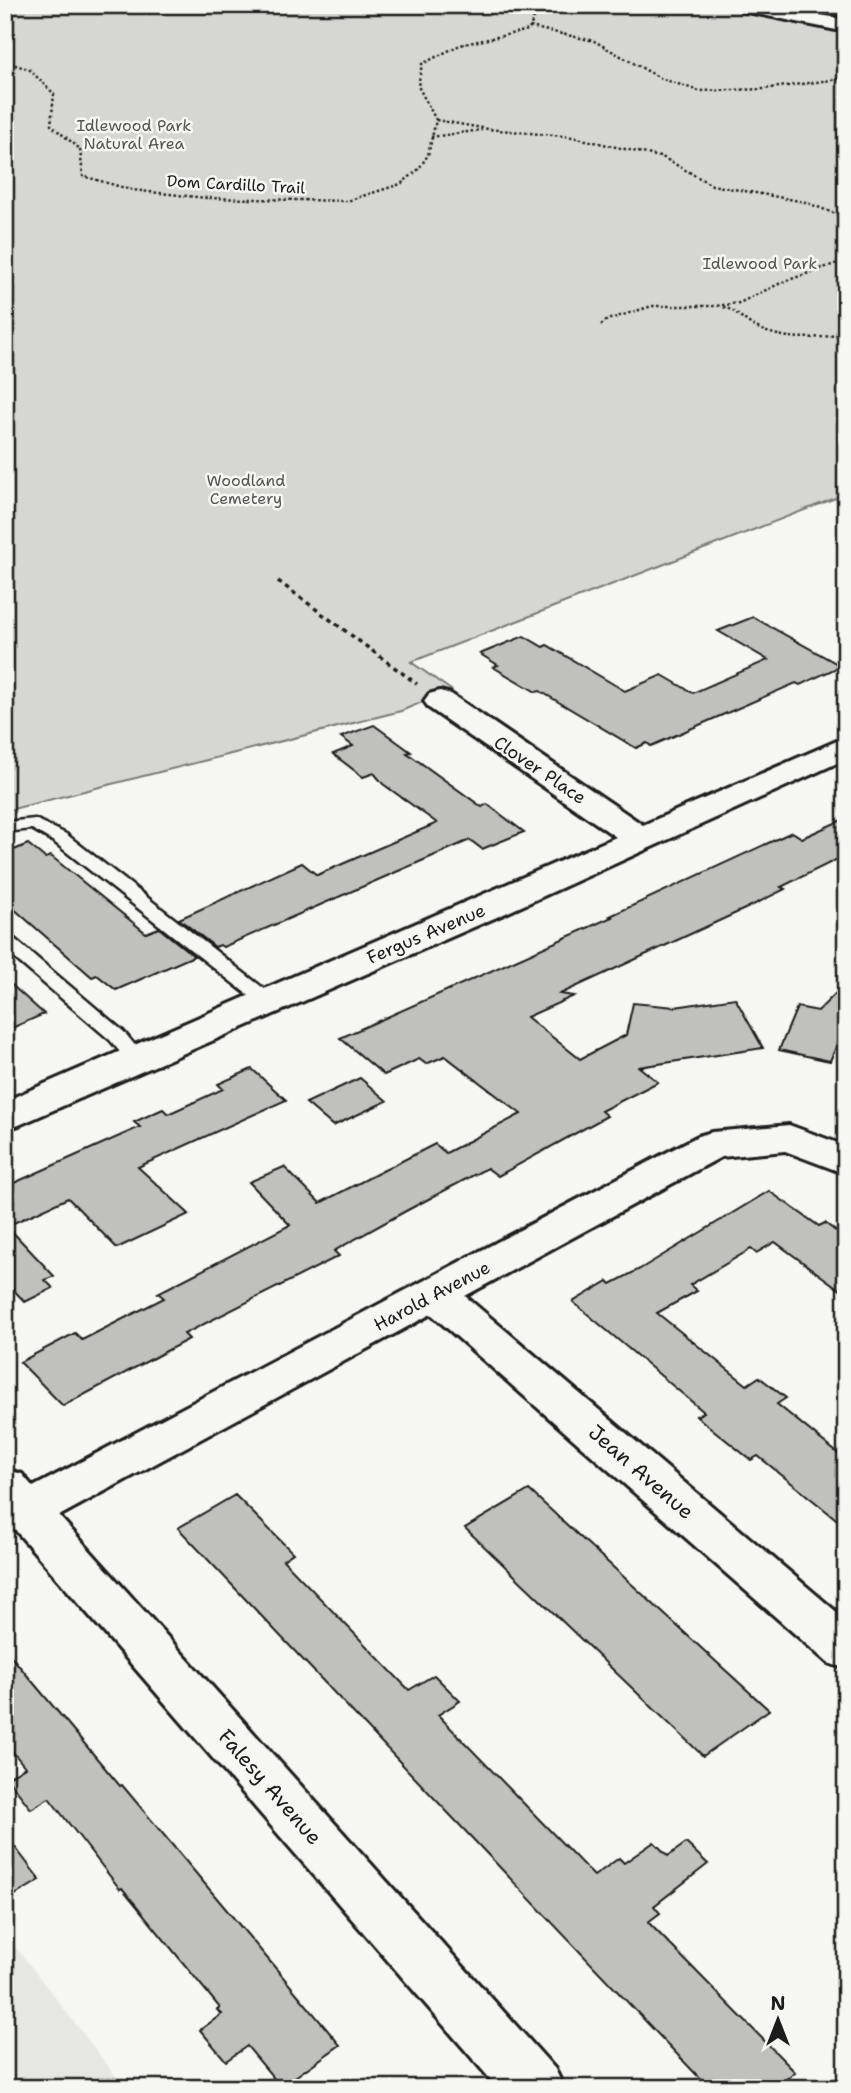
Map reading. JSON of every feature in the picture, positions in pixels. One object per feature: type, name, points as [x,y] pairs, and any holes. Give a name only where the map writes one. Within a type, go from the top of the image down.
[{"type":"street","points":[[743,5],[846,26]]},
{"type":"street","name":"Clover Place","points":[[440,701],[641,839]]},
{"type":"street","name":"Fergus Avenue","points":[[5,1116],[641,839],[838,759]]},
{"type":"street","name":"Harold Avenue","points":[[17,1498],[436,1295],[712,1145],[789,1138],[846,1161]]},
{"type":"street","name":"Jean Avenue","points":[[436,1295],[846,1649]]},
{"type":"street","name":"Falesy Avenue","points":[[17,1498],[535,2088]]},
{"type":"lane","points":[[5,827],[35,824],[60,838],[269,1002]]},
{"type":"lane","points":[[5,940],[117,1036],[136,1060]]},
{"type":"path","points":[[539,5],[529,30],[460,46],[422,64],[418,86],[436,120],[488,129],[573,137],[664,158],[712,185],[805,202],[846,218]]},
{"type":"path","points":[[530,27],[597,42],[642,70],[687,89],[714,91],[765,88],[846,78]]},
{"type":"path","name":"Dom Cardillo Trail","points":[[5,62],[29,69],[54,94],[51,125],[80,149],[83,176],[132,190],[205,198],[347,201],[401,184],[418,170],[428,155],[436,120]]},
{"type":"path","points":[[431,137],[488,129]]},
{"type":"path","points":[[601,325],[607,320],[652,306],[715,306],[739,303],[783,282],[846,260]]},
{"type":"path","points":[[715,306],[730,308],[755,327],[782,335],[803,338],[846,333]]},
{"type":"path","points":[[278,581],[440,701]]},
{"type":"shaded area","points":[[5,1933],[125,2088],[5,2088]]},
{"type":"green space","points":[[5,5],[846,5],[846,494],[411,662],[451,690],[401,711],[5,811]]},
{"type":"building","points":[[753,617],[841,666],[651,746],[647,743],[636,748],[540,691],[536,692],[493,667],[498,665],[480,654],[524,636],[543,647],[547,645],[625,691],[662,675],[693,693],[768,660],[718,631]]},
{"type":"building","points":[[374,725],[411,752],[407,753],[482,807],[487,804],[524,832],[482,849],[470,840],[223,947],[215,947],[179,919],[302,863],[317,875],[437,823],[383,784],[374,773],[363,777],[333,754],[353,746],[341,737]]},
{"type":"building","points":[[846,818],[846,855],[781,887],[785,889],[747,908],[560,994],[574,996],[527,1017],[580,1059],[626,1035],[633,1003],[675,1007],[735,998],[763,1048],[639,1067],[658,1082],[601,1111],[607,1116],[498,1176],[487,1168],[404,1212],[334,1251],[339,1256],[184,1334],[189,1339],[63,1406],[20,1362],[75,1333],[82,1340],[164,1298],[158,1293],[290,1225],[249,1182],[284,1167],[320,1203],[435,1144],[446,1153],[521,1114],[445,1056],[426,1064],[419,1059],[384,1075],[340,1038],[612,917],[610,916],[792,832],[802,838]]},
{"type":"building","points":[[28,844],[45,858],[51,856],[146,933],[159,928],[194,956],[116,990],[97,975],[92,977],[5,901],[5,854]]},
{"type":"building","points":[[5,979],[44,1014],[5,1031]]},
{"type":"building","points":[[846,983],[846,1043],[838,1042],[830,1061],[779,1050],[797,1007],[818,1011]]},
{"type":"building","points":[[252,1069],[286,1100],[138,1167],[189,1214],[117,1248],[68,1198],[7,1226],[54,1276],[45,1280],[53,1288],[25,1302],[5,1281],[5,1187],[140,1127],[134,1122],[163,1109],[168,1114],[223,1089],[218,1084]]},
{"type":"building","points":[[360,1078],[387,1101],[333,1126],[306,1103]]},
{"type":"building","points":[[769,1191],[819,1226],[825,1223],[846,1239],[846,1294],[775,1242],[756,1253],[751,1249],[690,1285],[697,1291],[657,1313],[747,1385],[759,1377],[786,1398],[777,1404],[846,1460],[846,1527],[758,1456],[751,1460],[696,1416],[704,1412],[573,1302],[608,1281],[611,1284],[640,1269]]},
{"type":"building","points":[[529,1490],[769,1710],[703,1756],[465,1528]]},
{"type":"building","points":[[235,1495],[293,1553],[283,1560],[409,1690],[434,1675],[460,1701],[438,1715],[594,1876],[619,1858],[624,1863],[654,1842],[668,1856],[686,1843],[708,1864],[654,1906],[660,1913],[648,1922],[795,2072],[775,2088],[709,2088],[178,1528]]},
{"type":"building","points":[[5,1649],[340,2045],[281,2087],[247,2046],[226,2061],[200,2030],[222,2014],[217,2010],[220,2008],[122,1888],[120,1889],[49,1798],[31,1809],[7,1778],[25,1767],[5,1742]]},
{"type":"building","points":[[5,1834],[40,1880],[5,1901]]},
{"type":"park label","name":"Idlewood Park Natural Area","points":[[134,134]]},
{"type":"park label","name":"Idlewood Park","points":[[760,263]]},
{"type":"park label","name":"Woodland Cemetery","points":[[246,489]]}]
